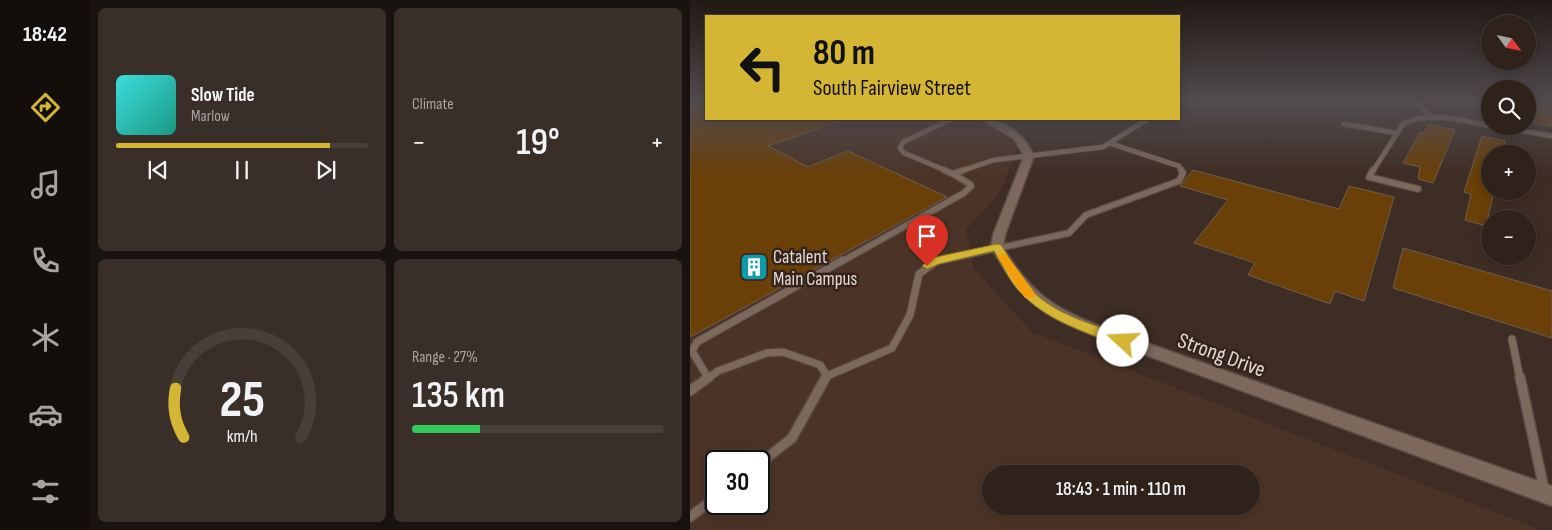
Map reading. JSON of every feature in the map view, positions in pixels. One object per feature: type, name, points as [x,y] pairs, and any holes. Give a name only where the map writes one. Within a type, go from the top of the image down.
[{"type":"street","points":[[997,247],[999,236],[1029,156],[1026,147],[1014,132],[1000,126]]},
{"type":"street","name":"Strong Drive","points":[[997,247],[1031,297],[1042,306],[1071,321],[1548,494]]},
{"type":"lane","points":[[708,378],[692,351],[697,342],[964,193],[971,186],[952,174],[904,153],[900,148],[903,142],[938,126]]},
{"type":"lane","points":[[952,174],[994,160],[1103,147],[1137,126]]},
{"type":"lane","points":[[1354,126],[1397,133]]},
{"type":"lane","points":[[1403,126],[1369,177],[1418,189]]},
{"type":"lane","points":[[1536,133],[1552,136]]},
{"type":"lane","points":[[770,455],[792,438],[828,376],[892,348],[910,315],[919,274],[927,266],[935,261],[997,247],[1069,234],[1086,215],[1179,181],[1183,173],[1179,166],[1109,143]]},
{"type":"lane","points":[[1512,339],[1548,494]]},
{"type":"lane","points":[[690,391],[718,371],[767,352],[783,352],[820,365],[828,376]]},
{"type":"lane","points":[[690,517],[705,505]]},
{"type":"shaded area","points":[[690,126],[992,127],[1016,146],[1012,163],[1000,192],[966,230],[974,269],[1032,332],[1541,530],[690,530]]},
{"type":"building","name":"Catalent Main Campus","points":[[690,126],[826,126],[768,146],[808,167],[848,151],[947,197],[690,337]]},
{"type":"building","points":[[1428,126],[1455,130],[1433,183],[1418,179],[1420,167],[1403,163],[1420,132],[1424,133]]},
{"type":"building","points":[[1482,136],[1505,141],[1504,145],[1481,145],[1481,200],[1492,200],[1490,210],[1481,210],[1481,225],[1465,220],[1471,194],[1464,192]]},
{"type":"building","points":[[1193,170],[1339,209],[1349,186],[1394,197],[1364,301],[1335,291],[1330,304],[1248,275],[1255,263],[1194,243],[1228,200],[1180,186]]},
{"type":"building","points":[[1403,248],[1552,291],[1552,338],[1393,288]]},
{"type":"slow traffic","points":[[1002,256],[1029,295]]},
{"type":"place","name":"Catalent Main Campus","points":[[754,267]]},
{"type":"route","points":[[927,266],[935,261],[997,247],[1022,287],[1042,306],[1071,321],[1123,341]]}]
